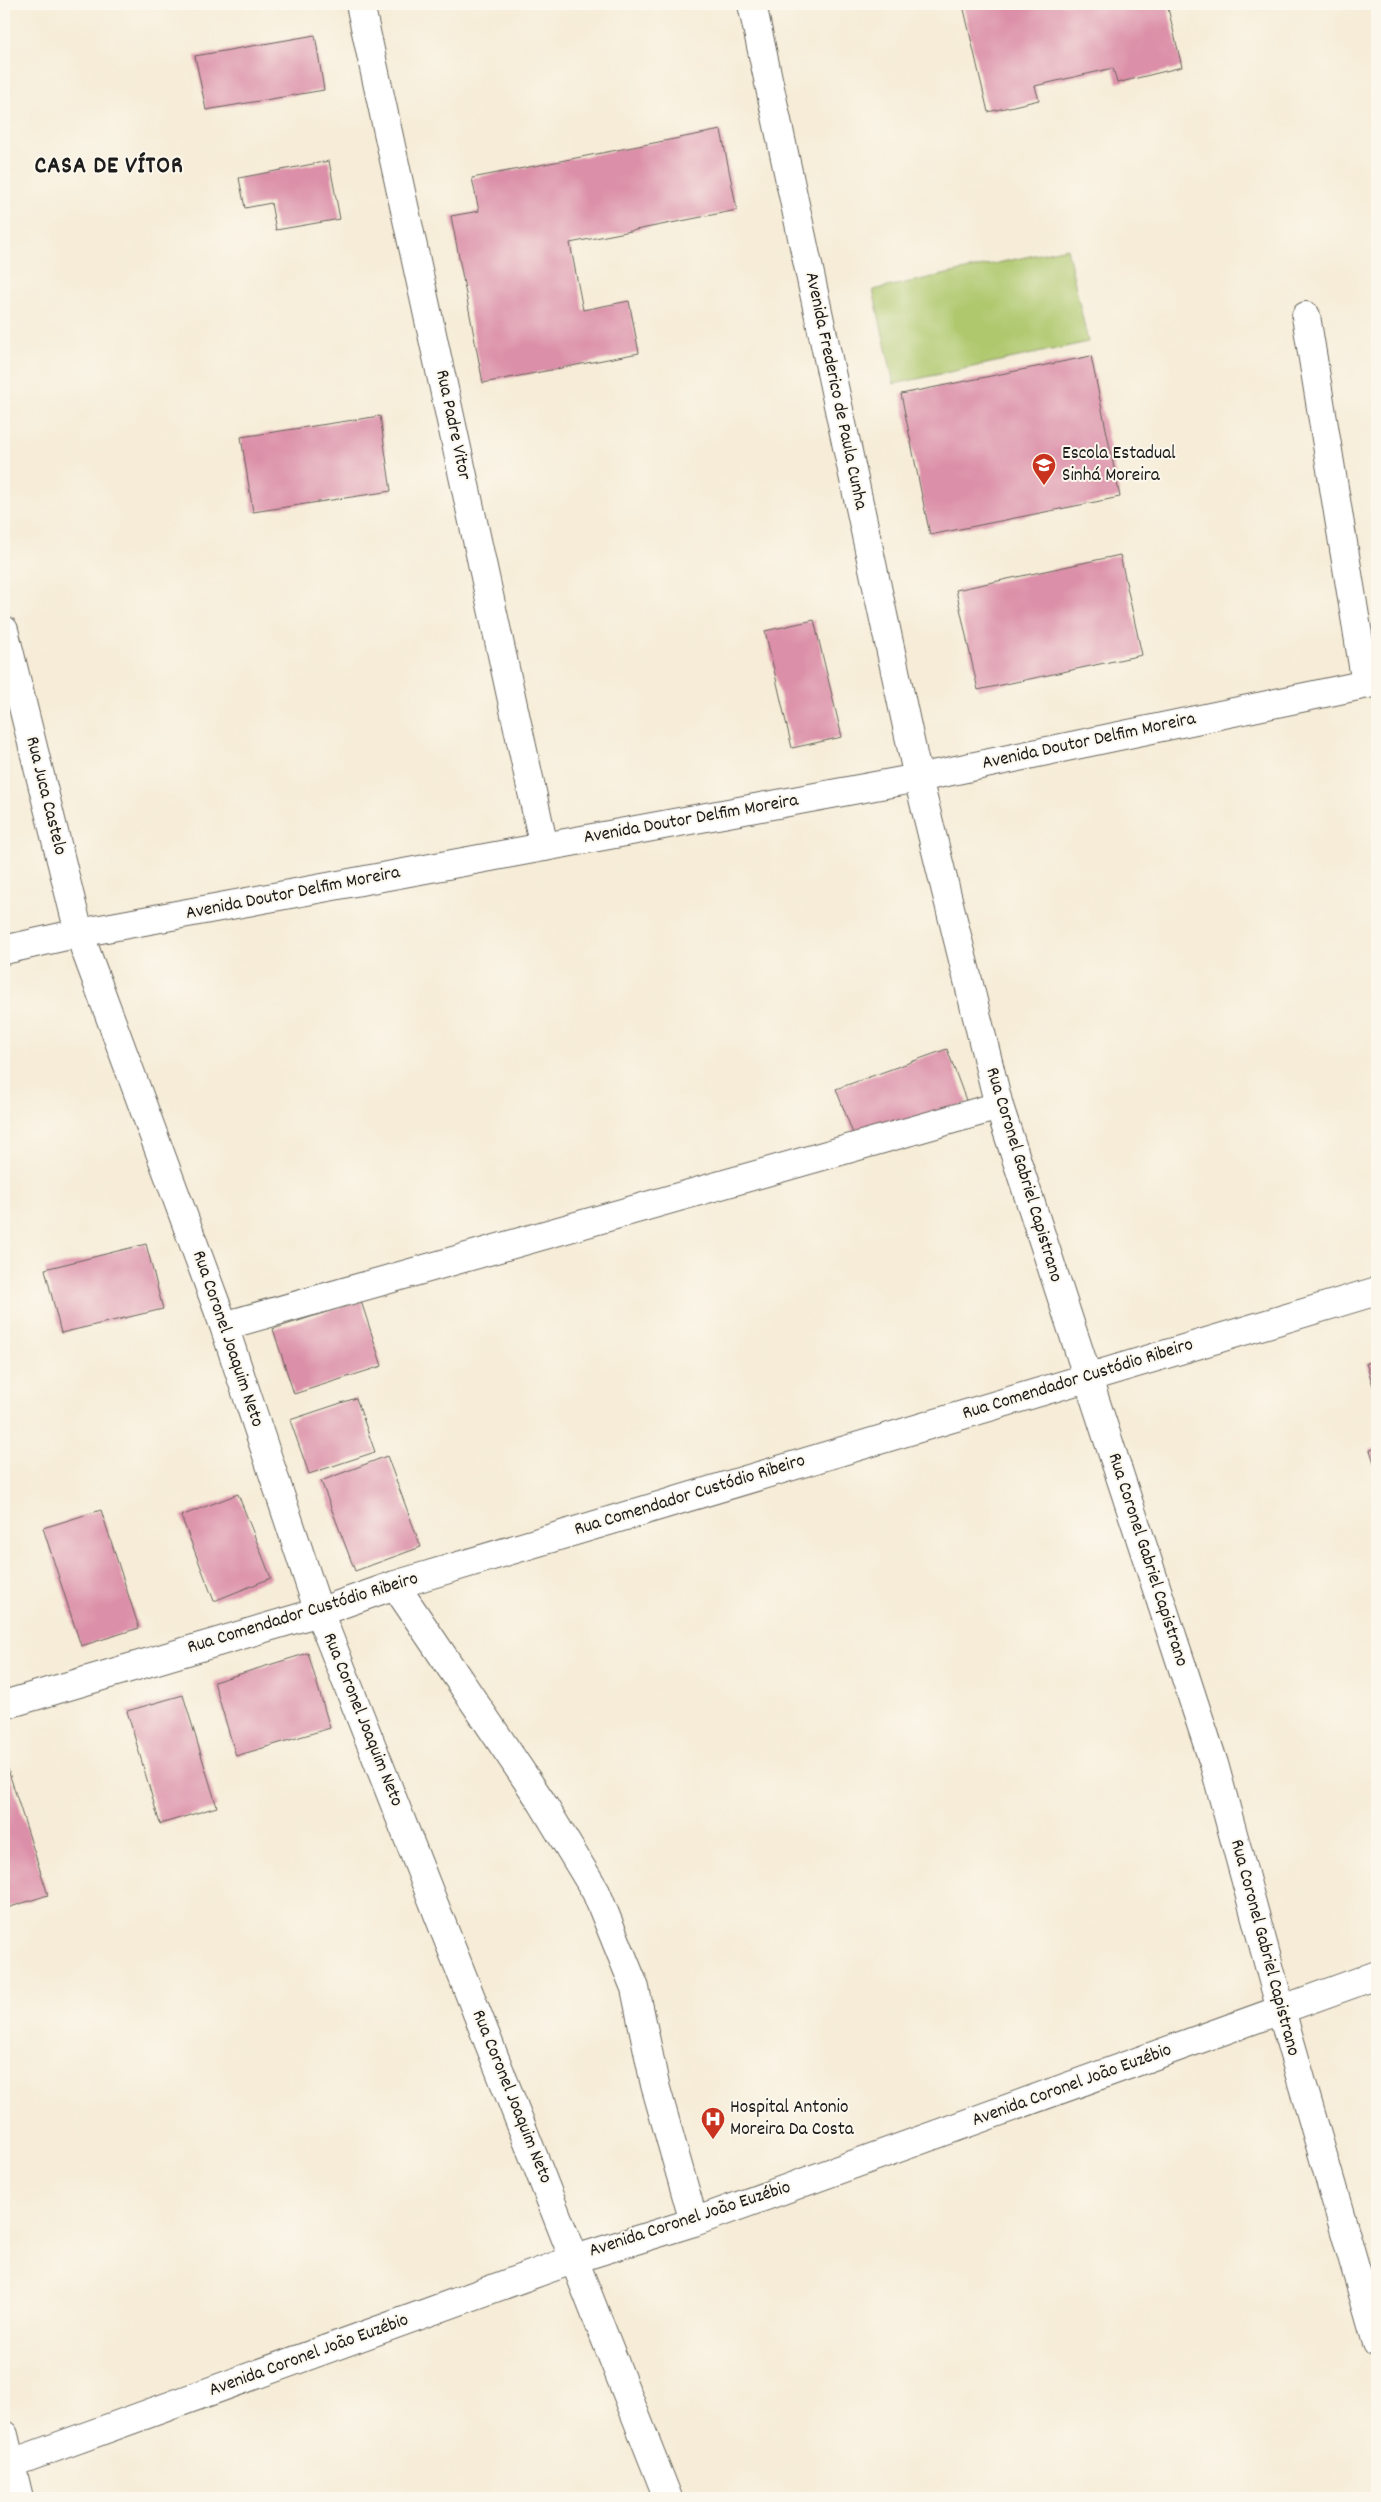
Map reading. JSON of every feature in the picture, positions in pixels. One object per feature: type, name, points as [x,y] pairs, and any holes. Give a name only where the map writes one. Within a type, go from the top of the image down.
[{"type":"street","name":"Rua Padre Vitor","points":[[360,4],[544,847]]},
{"type":"street","name":"Avenida Frederico de Paula Cunha","points":[[752,4],[918,778]]},
{"type":"street","points":[[1306,316],[1372,683]]},
{"type":"street","name":"Rua Juca Castelo","points":[[4,630],[80,934]]},
{"type":"street","name":"Avenida Doutor Delfim Moreira","points":[[4,950],[80,934],[918,778],[1372,683]]},
{"type":"street","name":"Rua Coronel Gabriel Capistrano","points":[[918,778],[999,1106],[1214,1764],[1281,2010],[1377,2343]]},
{"type":"street","name":"Rua Coronel Joaquim Neto","points":[[80,934],[224,1326],[319,1612],[668,2498]]},
{"type":"street","points":[[224,1326],[999,1106]]},
{"type":"street","name":"Rua Comendador Custódio Ribeiro","points":[[4,1704],[319,1612],[395,1585],[1377,1291]]},
{"type":"street","points":[[395,1585],[542,1801],[596,1892],[635,1988],[655,2085],[694,2222]]},
{"type":"street","name":"Avenida Coronel João Euzébio","points":[[8,2465],[575,2259],[694,2222],[1377,1975]]},
{"type":"street","points":[[4,2435],[8,2465],[19,2498]]},
{"type":"green space","points":[[1067,248],[1088,342],[894,384],[873,290]]},
{"type":"building","points":[[1167,4],[1182,67],[1117,83],[1113,68],[1035,86],[1039,100],[988,112],[963,5]]},
{"type":"building","points":[[315,35],[324,90],[206,110],[195,56]]},
{"type":"building","points":[[721,130],[737,210],[570,243],[583,310],[629,301],[639,353],[483,383],[451,216],[479,211],[472,178]]},
{"type":"building","points":[[329,161],[340,219],[276,230],[271,203],[245,208],[239,178]]},
{"type":"building","points":[[1091,356],[1120,497],[930,535],[901,394]]},
{"type":"building","points":[[380,416],[391,491],[253,512],[241,437]]},
{"type":"building","points":[[1120,555],[1142,655],[978,690],[956,590]]},
{"type":"building","points":[[814,620],[842,737],[792,748],[765,631]]},
{"type":"building","points":[[947,1049],[967,1103],[857,1144],[836,1089]]},
{"type":"building","points":[[146,1244],[163,1309],[61,1333],[45,1269]]},
{"type":"building","points":[[361,1301],[382,1366],[294,1394],[273,1329]]},
{"type":"building","points":[[1377,1360],[1377,1399],[1366,1363]]},
{"type":"building","points":[[356,1398],[375,1452],[309,1474],[290,1420]]},
{"type":"building","points":[[1377,1448],[1377,1472],[1370,1450]]},
{"type":"building","points":[[387,1456],[421,1547],[355,1571],[321,1481]]},
{"type":"building","points":[[238,1494],[271,1578],[214,1601],[181,1516]]},
{"type":"building","points":[[101,1510],[139,1628],[81,1646],[43,1528]]},
{"type":"building","points":[[308,1653],[330,1728],[236,1756],[214,1682]]},
{"type":"building","points":[[183,1695],[217,1807],[160,1824],[127,1711]]},
{"type":"building","points":[[4,1757],[48,1895],[4,1909]]},
{"type":"place","name":"Escola Estadual Sinhá Moreira","points":[[1044,486]]},
{"type":"place","name":"Hospital Antonio Moreira Da Costa","points":[[713,2140]]},
{"type":"district","name":"CASA DE VÍTOR","points":[[109,167]]}]
